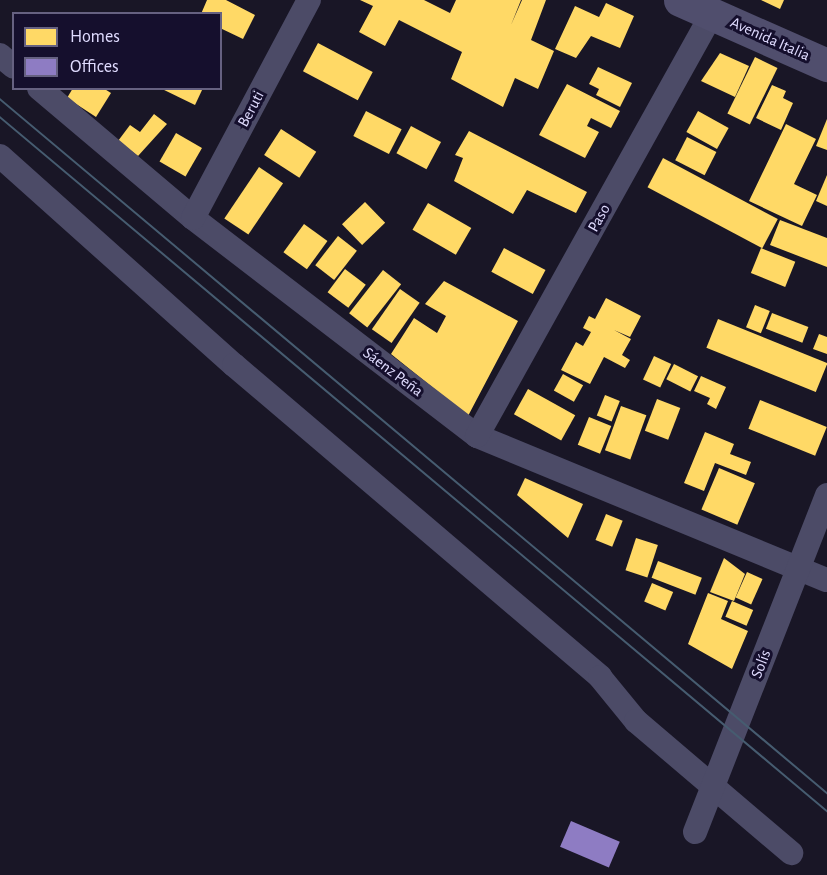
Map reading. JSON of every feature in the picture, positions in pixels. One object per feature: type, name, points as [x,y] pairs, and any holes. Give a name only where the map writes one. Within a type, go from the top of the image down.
[{"type":"street","name":"Beruti","points":[[193,218],[309,0]]},
{"type":"street","name":"Avenida Italia","points":[[680,0],[716,7],[827,65]]},
{"type":"street","name":"Paso","points":[[477,436],[716,7]]},
{"type":"street","points":[[0,55],[12,65]]},
{"type":"street","name":"Sáenz Peña","points":[[41,90],[193,218],[477,436],[797,571],[827,580]]},
{"type":"street","points":[[0,156],[234,365],[600,677],[636,721],[714,785],[791,854]]},
{"type":"street","name":"Solís","points":[[695,832],[827,495]]},
{"type":"building: Homes","points":[[207,0],[226,0],[255,15],[243,39],[222,29],[222,12],[202,12]]},
{"type":"building: Homes","points":[[360,0],[424,0],[450,13],[456,0],[521,0],[511,25],[522,0],[546,0],[531,40],[554,51],[538,89],[515,78],[503,107],[451,79],[462,52],[399,20],[385,46],[359,32],[373,6]]},
{"type":"building: Homes","points":[[761,0],[784,0],[780,9]]},
{"type":"building: Homes","points":[[606,3],[634,16],[620,48],[591,36],[576,58],[555,49],[575,6],[599,17]]},
{"type":"building: Homes","points":[[318,43],[373,72],[358,100],[303,71]]},
{"type":"building: Homes","points":[[720,53],[749,66],[735,97],[701,81]]},
{"type":"building: Homes","points":[[755,57],[777,68],[750,125],[727,114]]},
{"type":"building: Homes","points":[[598,67],[632,83],[620,107],[596,95],[599,89],[589,84]]},
{"type":"building: Homes","points":[[567,84],[620,111],[611,128],[591,118],[587,126],[599,132],[585,158],[539,135]]},
{"type":"building: Homes","points":[[772,85],[786,91],[783,98],[793,103],[781,130],[756,118]]},
{"type":"building: Homes","points":[[72,90],[106,90],[111,93],[96,117],[67,98]]},
{"type":"building: Homes","points":[[164,90],[202,90],[195,105]]},
{"type":"building: Homes","points":[[366,111],[402,129],[389,154],[353,136]]},
{"type":"building: Homes","points":[[698,111],[729,128],[717,149],[686,132]]},
{"type":"building: Homes","points":[[154,114],[167,124],[138,156],[118,141],[130,125],[140,132]]},
{"type":"building: Homes","points":[[827,119],[827,150],[816,146]]},
{"type":"building: Homes","points":[[786,124],[816,139],[794,184],[817,195],[802,226],[749,201]]},
{"type":"building: Homes","points":[[411,126],[441,142],[426,169],[396,153]]},
{"type":"building: Homes","points":[[281,129],[316,152],[299,178],[264,155]]},
{"type":"building: Homes","points":[[469,131],[587,192],[576,213],[527,190],[513,214],[454,181],[463,158],[455,155]]},
{"type":"building: Homes","points":[[176,133],[202,148],[185,177],[160,162]]},
{"type":"building: Homes","points":[[687,137],[716,152],[705,175],[675,160]]},
{"type":"building: Homes","points":[[663,158],[778,219],[762,248],[648,187]]},
{"type":"building: Homes","points":[[259,167],[283,183],[248,235],[224,218]]},
{"type":"building: Homes","points":[[827,175],[827,206],[816,201]]},
{"type":"building: Homes","points":[[365,202],[385,223],[362,245],[342,224]]},
{"type":"building: Homes","points":[[428,203],[471,228],[456,255],[412,230]]},
{"type":"building: Homes","points":[[780,220],[827,238],[827,267],[770,245]]},
{"type":"building: Homes","points":[[304,224],[327,241],[307,269],[283,252]]},
{"type":"building: Homes","points":[[338,236],[357,251],[334,280],[315,265]]},
{"type":"building: Homes","points":[[504,248],[545,270],[533,294],[491,272]]},
{"type":"building: Homes","points":[[761,248],[795,262],[785,287],[751,273]]},
{"type":"building: Homes","points":[[345,269],[366,285],[348,308],[328,292]]},
{"type":"building: Homes","points":[[383,270],[401,284],[367,328],[349,313]]},
{"type":"building: Homes","points":[[444,281],[518,321],[468,416],[391,354],[414,318],[437,333],[446,316],[425,304]]},
{"type":"building: Homes","points":[[400,289],[420,303],[392,343],[372,329]]},
{"type":"building: Homes","points":[[606,298],[641,316],[630,337],[614,330],[631,339],[622,355],[630,360],[625,368],[604,357],[590,384],[561,370],[576,342],[583,346],[591,332],[583,328],[589,316],[595,319]]},
{"type":"building: Homes","points":[[755,305],[770,311],[761,333],[746,327]]},
{"type":"building: Homes","points":[[772,313],[808,327],[802,343],[766,329]]},
{"type":"building: Homes","points":[[718,319],[827,363],[816,392],[706,348]]},
{"type":"building: Homes","points":[[819,334],[827,337],[827,354],[813,349]]},
{"type":"building: Homes","points":[[654,356],[671,364],[660,388],[643,380]]},
{"type":"building: Homes","points":[[674,364],[698,376],[690,391],[666,379]]},
{"type":"building: Homes","points":[[563,374],[583,385],[574,402],[554,391]]},
{"type":"building: Homes","points":[[701,376],[726,387],[716,409],[707,404],[710,398],[694,391]]},
{"type":"building: Homes","points":[[528,389],[575,415],[561,441],[514,414]]},
{"type":"building: Homes","points":[[605,395],[620,401],[612,421],[597,415]]},
{"type":"building: Homes","points":[[657,399],[680,408],[668,440],[645,431]]},
{"type":"building: Homes","points":[[760,400],[827,427],[815,456],[748,429]]},
{"type":"building: Homes","points":[[621,406],[646,415],[630,459],[605,450]]},
{"type":"building: Homes","points":[[589,417],[611,426],[600,454],[578,445]]},
{"type":"building: Homes","points":[[705,432],[734,444],[730,454],[751,462],[746,475],[715,463],[704,491],[684,483]]},
{"type":"building: Homes","points":[[719,468],[755,483],[737,525],[701,509]]},
{"type":"building: Homes","points":[[525,478],[583,504],[568,538],[517,495]]},
{"type":"building: Homes","points":[[606,514],[623,521],[612,547],[596,540]]},
{"type":"building: Homes","points":[[636,538],[658,545],[647,577],[625,570]]},
{"type":"building: Homes","points":[[724,558],[745,574],[734,601],[710,592]]},
{"type":"building: Homes","points":[[658,561],[702,578],[695,595],[652,578]]},
{"type":"building: Homes","points":[[747,572],[763,579],[751,604],[736,598]]},
{"type":"building: Homes","points":[[652,583],[673,592],[665,610],[644,601]]},
{"type":"building: Homes","points":[[708,593],[728,601],[721,619],[748,631],[732,669],[688,644]]},
{"type":"building: Homes","points":[[732,601],[753,610],[747,626],[725,617]]},
{"type":"building: Offices","points":[[571,821],[620,842],[609,867],[560,847]]},
{"type":"tram line","points":[[0,99],[827,793]]},
{"type":"tram line","points":[[0,117],[827,811]]}]
